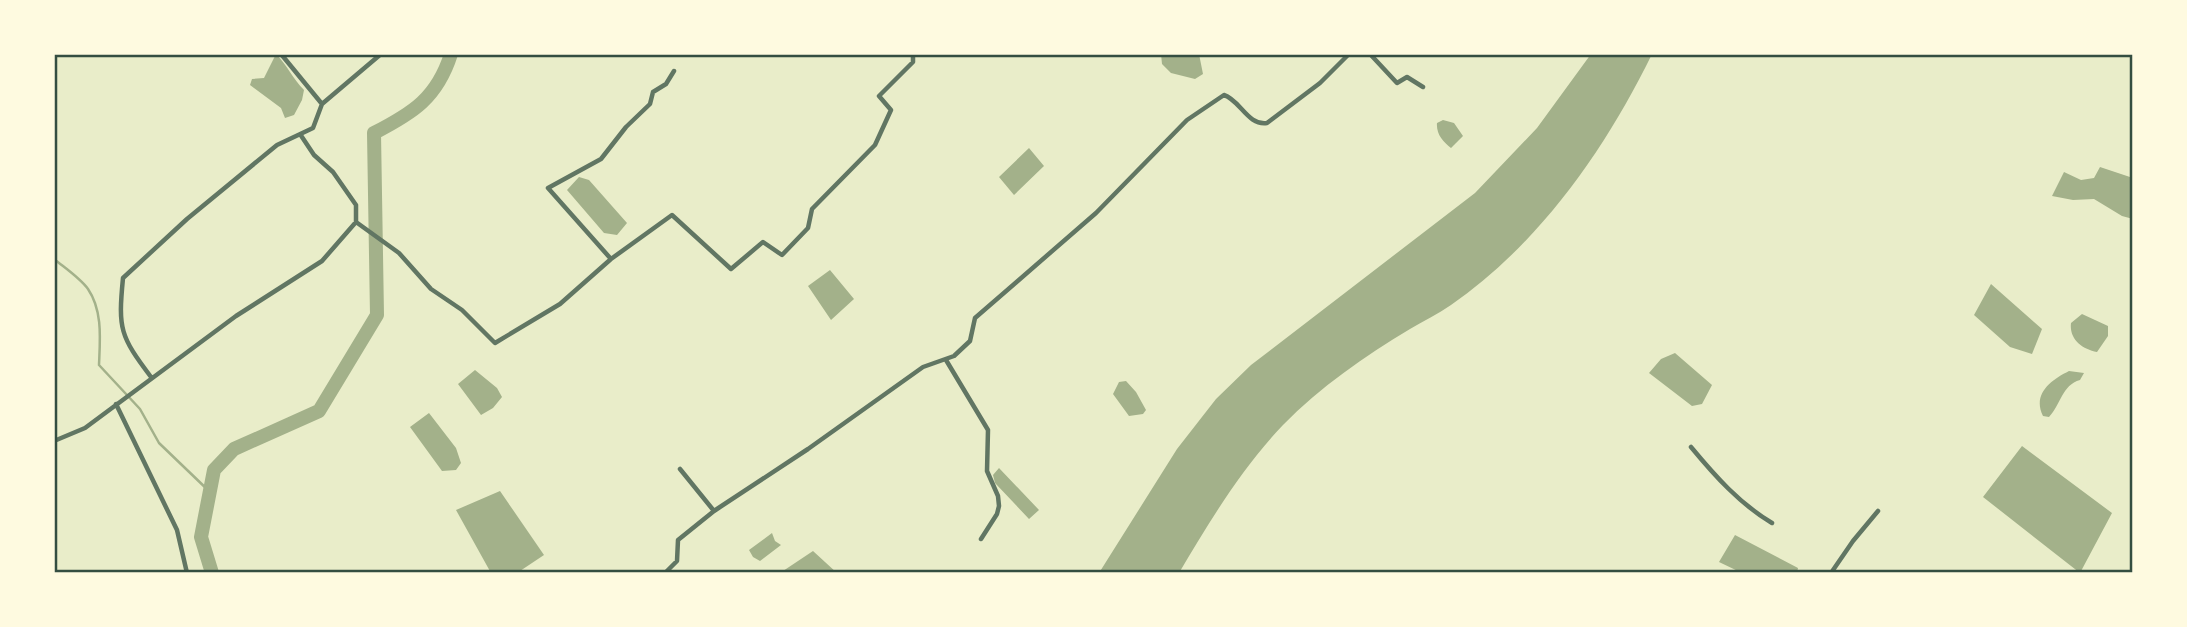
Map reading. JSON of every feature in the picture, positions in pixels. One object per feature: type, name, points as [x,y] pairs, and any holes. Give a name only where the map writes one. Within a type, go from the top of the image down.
[{"type":"street","points":[[281,54],[322,104]]},
{"type":"street","points":[[151,377],[128,346],[119,316],[123,278],[187,219],[277,145],[313,128],[322,104],[381,54]]},
{"type":"street","points":[[356,222],[399,253],[431,289],[462,310],[495,343],[560,304],[611,258],[672,215],[731,269],[762,242],[782,255],[808,228],[812,209],[874,145],[891,110],[879,96],[913,62],[913,54]]},
{"type":"street","points":[[665,573],[677,561],[678,540],[714,511],[808,449],[923,367],[946,360],[968,344],[975,318],[1096,213],[1187,120],[1224,95],[1232,97],[1243,111],[1258,122],[1267,123],[1320,83],[1349,54]]},
{"type":"street","points":[[1370,54],[1397,83],[1407,77],[1423,87]]},
{"type":"street","points":[[611,258],[548,188],[601,159],[626,127],[650,104],[653,92],[666,83],[674,71]]},
{"type":"street","points":[[54,441],[85,428],[236,316],[322,261],[356,222],[356,205],[333,172],[314,155],[300,134]]},
{"type":"street","points":[[946,360],[988,430],[988,471],[999,506],[981,539]]},
{"type":"street","points":[[116,404],[177,530],[187,573]]},
{"type":"street","points":[[1691,447],[1740,500],[1772,523]]},
{"type":"street","points":[[680,468],[714,511]]},
{"type":"street","points":[[1831,573],[1878,511]]},
{"type":"shaded area","points":[[276,54],[304,90],[294,115],[285,118],[281,108],[250,85],[252,79],[264,78]]},
{"type":"shaded area","points":[[1161,54],[1199,54],[1203,74],[1195,79],[1171,73],[1162,64]]},
{"type":"shaded area","points":[[1591,54],[1652,54],[1634,90],[1591,159],[1541,224],[1483,280],[1446,308],[1360,361],[1297,411],[1240,477],[1179,573],[1099,573],[1177,449],[1216,399],[1251,365],[1475,193],[1537,128]]},
{"type":"shaded area","points":[[1443,120],[1454,123],[1463,136],[1451,148],[1438,131],[1437,123]]},
{"type":"shaded area","points":[[1029,148],[1044,166],[1014,195],[999,177]]},
{"type":"shaded area","points":[[2100,167],[2133,178],[2133,219],[2122,216],[2094,199],[2073,200],[2052,196],[2064,172],[2081,180],[2094,178]]},
{"type":"shaded area","points":[[579,177],[589,180],[627,223],[617,235],[604,233],[567,190]]},
{"type":"shaded area","points":[[830,270],[854,299],[831,320],[808,286]]},
{"type":"shaded area","points":[[1991,284],[2042,329],[2032,354],[2010,347],[1974,315]]},
{"type":"shaded area","points":[[2082,314],[2108,326],[2108,336],[2097,352],[2082,346],[2072,334],[2071,323]]},
{"type":"shaded area","points":[[1675,353],[1712,385],[1702,404],[1692,406],[1649,373],[1661,359]]},
{"type":"shaded area","points":[[475,370],[497,388],[502,397],[493,408],[481,415],[458,384]]},
{"type":"shaded area","points":[[2069,371],[2084,373],[2080,380],[2065,390],[2049,417],[2043,416],[2040,408],[2042,394],[2050,383]]},
{"type":"shaded area","points":[[1126,381],[1146,410],[1143,414],[1129,416],[1113,394],[1119,382]]},
{"type":"shaded area","points":[[429,413],[456,448],[461,463],[456,470],[442,471],[410,427]]},
{"type":"shaded area","points":[[2022,446],[2112,513],[2080,573],[1983,497]]},
{"type":"shaded area","points":[[999,468],[1039,510],[1029,519],[995,483],[993,475]]},
{"type":"shaded area","points":[[500,491],[544,555],[517,573],[491,573],[456,510]]},
{"type":"shaded area","points":[[772,533],[775,541],[781,545],[760,561],[753,557],[749,550]]},
{"type":"shaded area","points":[[1735,535],[1798,568],[1797,573],[1742,573],[1719,562]]},
{"type":"shaded area","points":[[813,551],[837,573],[780,573]]},
{"type":"waterway","points":[[212,573],[201,537],[214,470],[234,449],[319,411],[377,315],[374,133],[412,111],[431,93],[451,54]]},
{"type":"waterway","points":[[54,259],[81,281],[93,298],[100,326],[99,365],[140,409],[159,443],[210,492]]}]
